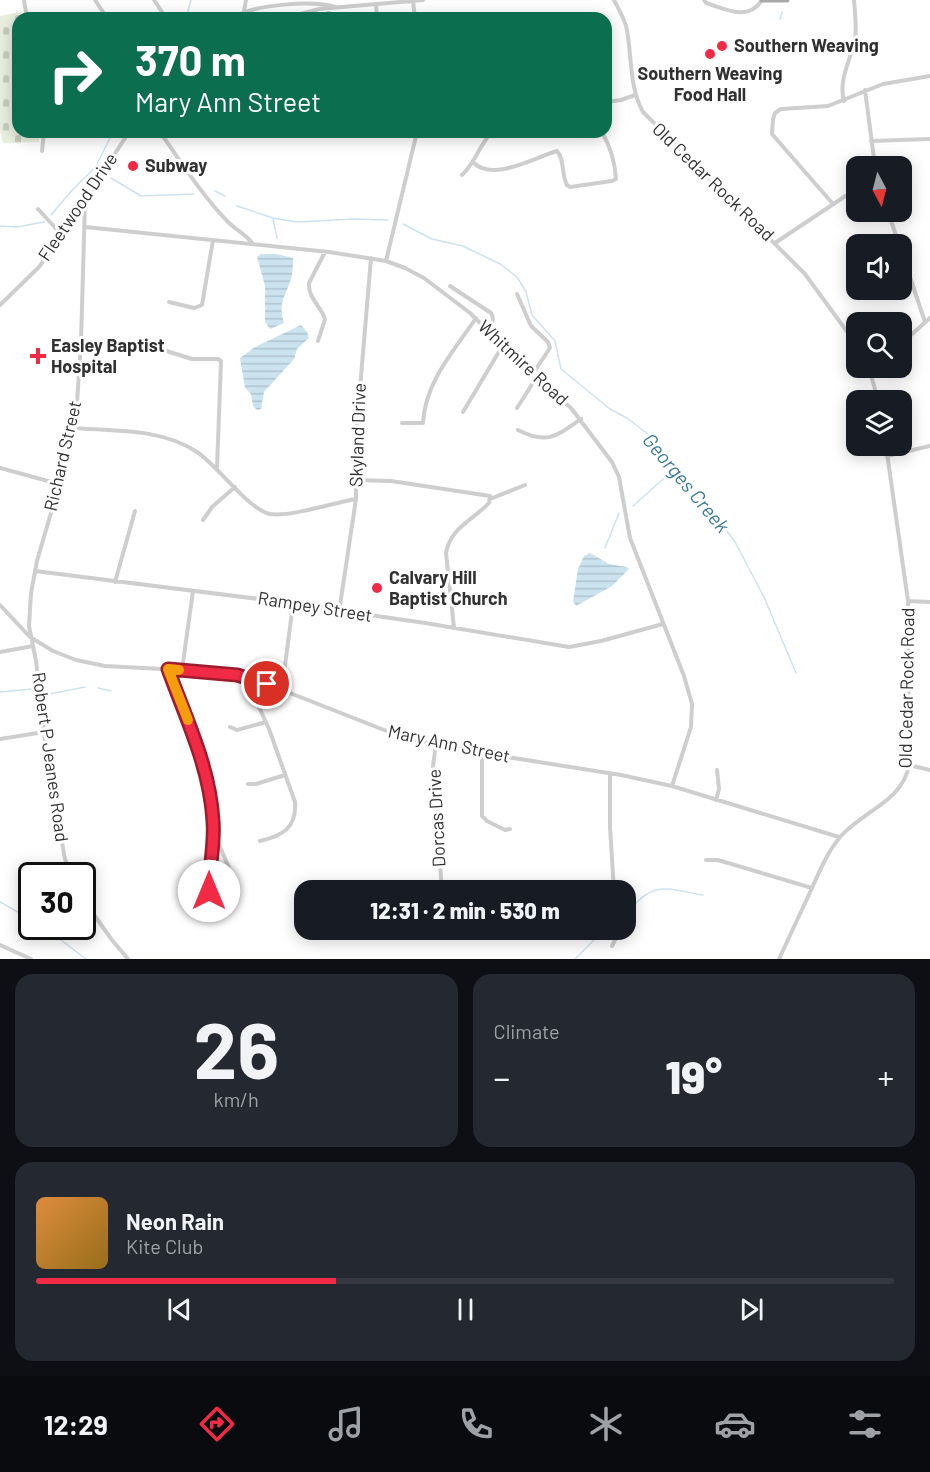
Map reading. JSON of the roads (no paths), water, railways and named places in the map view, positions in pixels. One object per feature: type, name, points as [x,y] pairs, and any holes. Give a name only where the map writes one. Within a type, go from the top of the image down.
[{"type":"main road","points":[[762,0],[787,0]]},
{"type":"street","points":[[246,0],[244,12],[291,2],[316,1],[336,7],[423,0]]},
{"type":"street","name":"Old Cedar Rock Road","points":[[614,0],[626,28],[635,95],[648,119],[775,243],[822,295],[846,330]]},
{"type":"street","points":[[704,0],[706,3],[728,10],[746,13],[753,11],[762,0]]},
{"type":"street","points":[[844,101],[843,78],[852,51],[856,26],[854,0]]},
{"type":"street","points":[[311,12],[329,4]]},
{"type":"street","points":[[376,4],[376,12]]},
{"type":"street","points":[[833,204],[772,135],[771,128],[776,113],[781,109],[828,106],[883,84],[930,76]]},
{"type":"street","points":[[865,90],[873,156]]},
{"type":"street","points":[[612,101],[635,95]]},
{"type":"street","points":[[42,151],[43,138]]},
{"type":"street","name":"Fleetwood Drive","points":[[0,304],[39,267],[63,235],[125,138]]},
{"type":"street","points":[[164,138],[190,175],[229,223],[248,237],[253,244]]},
{"type":"street","points":[[386,261],[416,138]]},
{"type":"street","points":[[462,175],[474,163],[479,148],[487,138]]},
{"type":"street","points":[[474,163],[478,168],[500,170],[558,151],[561,155],[563,175],[570,187],[612,181],[616,179],[609,145],[605,138]]},
{"type":"street","points":[[871,141],[930,139]]},
{"type":"street","points":[[775,243],[846,196]]},
{"type":"street","name":"Richard Street","points":[[30,637],[29,615],[35,571],[72,428],[79,379],[85,202]]},
{"type":"street","points":[[38,209],[63,235]]},
{"type":"street","name":"Whitmire Road","points":[[85,227],[325,252],[371,258],[405,268],[424,278],[476,318],[534,376],[571,408],[612,461],[619,477],[630,538],[686,682],[693,715],[686,748],[672,786]]},
{"type":"street","points":[[169,302],[195,308],[202,305],[213,240]]},
{"type":"street","points":[[318,341],[325,319],[310,295],[309,288],[325,252]]},
{"type":"street","name":"Skyland Drive","points":[[339,612],[356,499],[358,399],[371,258]]},
{"type":"street","points":[[912,283],[925,322]]},
{"type":"street","points":[[450,286],[491,313],[494,317],[489,331]]},
{"type":"street","points":[[517,294],[531,326],[548,342],[550,348],[517,408]]},
{"type":"street","points":[[402,423],[423,423],[426,398],[434,380],[476,318]]},
{"type":"street","points":[[912,334],[930,318]]},
{"type":"street","points":[[81,342],[144,344],[192,359],[221,361],[217,468]]},
{"type":"street","points":[[463,412],[503,345]]},
{"type":"street","points":[[518,430],[538,438],[554,437],[581,420]]},
{"type":"street","points":[[72,428],[155,436],[184,445],[217,468],[253,504],[268,514],[287,513],[356,499]]},
{"type":"street","points":[[912,450],[930,446]]},
{"type":"street","name":"Old Cedar Rock Road","points":[[779,959],[824,862],[839,837],[899,790],[907,776],[909,765],[908,601],[887,456]]},
{"type":"street","points":[[0,468],[59,484]]},
{"type":"street","points":[[356,480],[390,481],[480,494],[490,496],[490,499]]},
{"type":"street","points":[[454,628],[446,553],[447,543],[454,532],[483,510],[490,499],[525,485]]},
{"type":"street","points":[[203,520],[212,507],[235,487]]},
{"type":"street","points":[[115,582],[135,511]]},
{"type":"street","name":"Rampey Street","points":[[35,571],[294,604],[569,647],[635,633],[663,624]]},
{"type":"street","points":[[182,670],[193,591]]},
{"type":"street","points":[[908,601],[930,602]]},
{"type":"street","points":[[282,689],[294,604]]},
{"type":"street","points":[[0,605],[30,637]]},
{"type":"street","name":"Robert P Jeanes Road","points":[[30,637],[66,862]]},
{"type":"street","name":"Mary Ann Street","points":[[30,637],[63,656],[88,664],[182,670],[252,678],[380,730],[482,753],[610,773],[672,786],[839,837]]},
{"type":"street","points":[[0,652],[33,646]]},
{"type":"street","points":[[168,669],[206,773],[213,830],[209,891],[213,901],[229,900],[237,886],[213,830]]},
{"type":"street","points":[[252,678],[253,694],[266,722],[295,802],[296,813],[290,826],[282,834],[260,841]]},
{"type":"street","points":[[230,727],[237,730],[266,722]]},
{"type":"street","points":[[0,738],[44,732]]},
{"type":"street","name":"Dorcas Drive","points":[[436,744],[434,766],[441,880]]},
{"type":"street","points":[[482,753],[482,816],[505,830],[510,829]]},
{"type":"street","points":[[909,765],[930,770]]},
{"type":"street","points":[[716,800],[719,789],[717,770]]},
{"type":"street","points":[[610,773],[613,880]]},
{"type":"street","points":[[248,784],[256,784],[285,775]]},
{"type":"street","points":[[706,860],[718,860],[812,888]]},
{"type":"street","points":[[96,918],[128,959]]},
{"type":"street","points":[[612,946],[614,940]]},
{"type":"street","points":[[0,945],[31,959]]},
{"type":"water","points":[[261,254],[277,254],[293,258],[292,276],[282,306],[284,323],[270,329],[265,322],[265,286],[257,257]]},
{"type":"water","points":[[301,325],[309,338],[297,349],[294,359],[264,392],[261,409],[257,410],[253,406],[251,394],[245,388],[240,358],[255,347]]},
{"type":"water","points":[[590,553],[609,564],[629,569],[612,586],[576,606],[573,601],[578,569],[584,556]]},
{"type":"waterway","points":[[188,12],[191,0]]},
{"type":"waterway","points":[[780,19],[782,12]]},
{"type":"waterway","name":"Georges Creek","points":[[51,215],[95,168],[110,138]]},
{"type":"waterway","name":"Georges Creek","points":[[111,178],[141,196],[194,194]]},
{"type":"waterway","name":"Georges Creek","points":[[215,191],[225,196]]},
{"type":"waterway","name":"Georges Creek","points":[[237,206],[273,218],[297,222],[388,220]]},
{"type":"waterway","points":[[273,219],[277,238]]},
{"type":"waterway","name":"Georges Creek","points":[[0,226],[17,227],[44,222]]},
{"type":"waterway","name":"Georges Creek","points":[[403,224],[432,239],[463,246],[500,264],[517,277],[526,292],[532,315],[555,341],[561,369],[610,409],[627,418],[649,435],[673,471],[689,490],[710,508],[735,542],[764,597],[796,673]]},
{"type":"waterway","points":[[633,506],[672,471]]},
{"type":"waterway","points":[[605,548],[619,513]]},
{"type":"waterway","points":[[50,694],[85,687]]},
{"type":"waterway","points":[[98,688],[111,691]]},
{"type":"waterway","points":[[0,692],[32,689]]},
{"type":"waterway","points":[[636,903],[647,894],[660,889],[703,895]]},
{"type":"waterway","points":[[0,902],[18,912]]},
{"type":"waterway","points":[[61,940],[86,959]]},
{"type":"waterway","points":[[575,959],[594,940]]},
{"type":"place","name":"Southern Weaving","points":[[722,46]]},
{"type":"place","name":"Southern Weaving Food Hall","points":[[710,54]]},
{"type":"place","name":"Subway","points":[[133,166]]},
{"type":"place","name":"Easley Baptist Hospital","points":[[38,356]]},
{"type":"place","name":"Calvary Hill Baptist Church","points":[[377,588]]}]
